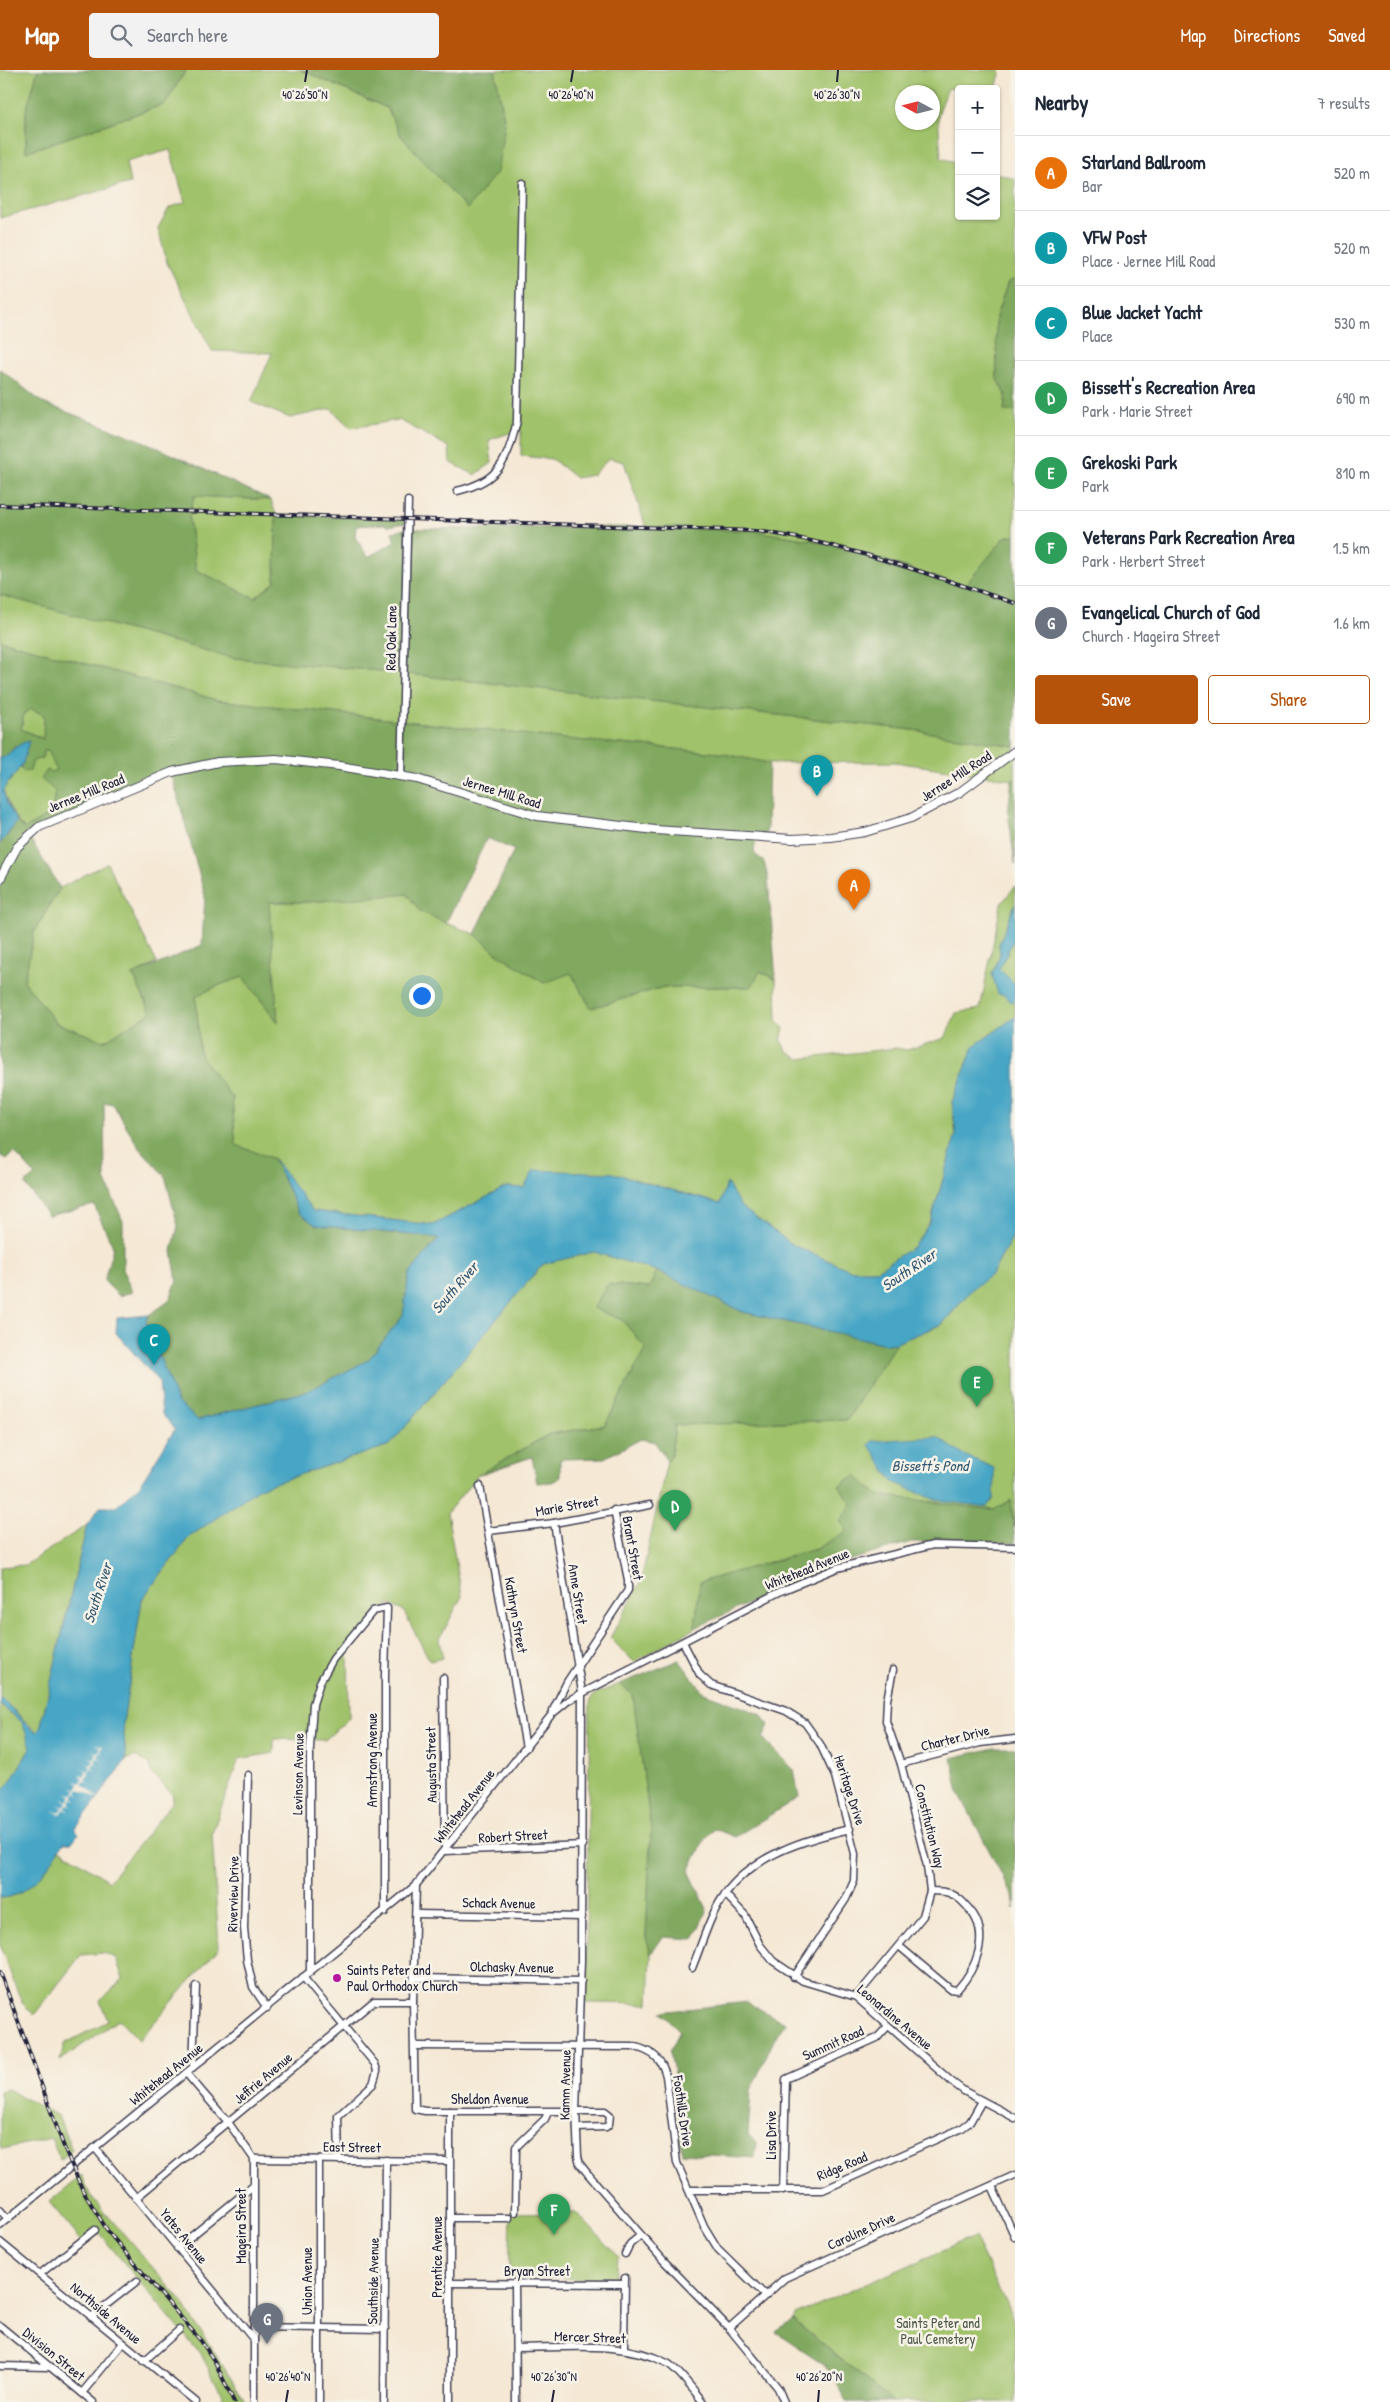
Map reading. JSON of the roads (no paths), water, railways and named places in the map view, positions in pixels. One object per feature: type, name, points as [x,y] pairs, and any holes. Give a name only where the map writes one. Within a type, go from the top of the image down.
[{"type":"street","points":[[457,491],[489,480],[499,468],[511,444],[517,421],[522,183]]},
{"type":"street","name":"Red Oak Lane","points":[[401,775],[408,501]]},
{"type":"street","name":"Jernee Mill Road","points":[[0,879],[17,847],[39,827],[172,772],[218,762],[276,759],[401,775],[444,786],[521,813],[545,817],[655,830],[792,838],[831,838],[882,828],[927,811],[960,792],[1015,751]]},
{"type":"street","name":"Kathryn Street","points":[[480,1486],[526,1748]]},
{"type":"street","name":"Marie Street","points":[[488,1531],[554,1523],[614,1510],[650,1505]]},
{"type":"street","name":"Brant Street","points":[[577,1668],[628,1590],[628,1580],[614,1510]]},
{"type":"street","name":"Anne Street","points":[[554,1523],[582,1692]]},
{"type":"street","name":"Whitehead Avenue","points":[[0,2225],[416,1885],[445,1851],[552,1714],[582,1692],[781,1591],[837,1568],[933,1545],[1015,1547]]},
{"type":"street","name":"Armstrong Avenue","points":[[385,1912],[385,1675],[387,1608]]},
{"type":"street","name":"Levinson Avenue","points":[[310,1972],[310,1748],[313,1704],[320,1682],[333,1659],[373,1611],[387,1608]]},
{"type":"street","name":"Heritage Drive","points":[[683,1642],[700,1675],[711,1685],[786,1711],[805,1723],[820,1744],[835,1776],[850,1828],[855,1854],[854,1881],[846,1899],[794,1977]]},
{"type":"street","points":[[552,1714],[567,1682],[577,1668]]},
{"type":"street","name":"Constitution Way","points":[[856,1997],[922,1916],[930,1891],[928,1866],[901,1764],[886,1721],[887,1700],[893,1670]]},
{"type":"street","name":"Augusta Street","points":[[443,1678],[445,1851]]},
{"type":"street","name":"Kamm Avenue","points":[[582,1692],[582,1917],[576,2111],[580,2164],[641,2235],[729,2328],[778,2388],[784,2402]]},
{"type":"street","name":"Charter Drive","points":[[901,1764],[980,1743],[1015,1739]]},
{"type":"street","name":"Riverview Drive","points":[[248,1775],[244,1928],[247,1960],[253,1987],[267,2008]]},
{"type":"street","points":[[692,1968],[725,1894],[742,1877],[778,1852],[822,1835],[850,1828]]},
{"type":"street","name":"Robert Street","points":[[445,1851],[583,1845]]},
{"type":"street","points":[[415,2046],[413,2001],[416,1885]]},
{"type":"street","points":[[899,1946],[950,1989],[957,1990],[974,1968],[980,1940],[972,1913],[955,1896],[948,1893],[930,1891]]},
{"type":"street","name":"Leonardine Avenue","points":[[725,1894],[745,1915],[760,1944],[773,1961],[794,1977],[856,1997],[952,2082],[982,2101],[1015,2118]]},
{"type":"street","name":"Schack Avenue","points":[[416,1914],[582,1917]]},
{"type":"street","points":[[303,1977],[375,2064],[377,2071],[373,2084],[338,2116],[339,2160]]},
{"type":"street","name":"Olchasky Avenue","points":[[414,1978],[580,1981]]},
{"type":"street","points":[[193,2067],[196,1986]]},
{"type":"street","name":"Jeffrie Avenue","points":[[136,2198],[374,2001],[413,2001]]},
{"type":"street","name":"Summit Road","points":[[786,2079],[877,2038],[888,2026]]},
{"type":"street","name":"Foothills Drive","points":[[415,2046],[636,2047],[656,2056],[664,2066],[666,2076],[677,2163],[709,2238],[765,2295]]},
{"type":"street","name":"Sheldon Avenue","points":[[415,2046],[415,2109],[450,2111],[605,2111],[610,2120],[606,2127],[577,2128]]},
{"type":"street","points":[[186,2073],[228,2122],[254,2159]]},
{"type":"street","name":"Lisa Drive","points":[[783,2191],[786,2079]]},
{"type":"street","name":"Ridge Road","points":[[690,2190],[824,2190],[952,2133],[970,2122],[982,2101]]},
{"type":"street","name":"Prentice Avenue","points":[[450,2111],[450,2402]]},
{"type":"street","points":[[515,2212],[516,2147],[546,2119],[548,2112]]},
{"type":"street","name":"Yates Avenue","points":[[95,2148],[254,2340]]},
{"type":"street","name":"East Street","points":[[254,2159],[449,2161]]},
{"type":"street","name":"Mageira Street","points":[[254,2159],[254,2402]]},
{"type":"street","name":"Union Avenue","points":[[319,2160],[319,2402]]},
{"type":"street","name":"Southside Avenue","points":[[384,2402],[386,2160]]},
{"type":"street","name":"Caroline Drive","points":[[729,2328],[786,2278],[1015,2175]]},
{"type":"street","points":[[177,2248],[253,2186]]},
{"type":"street","points":[[992,2186],[1015,2237]]},
{"type":"street","points":[[0,2210],[8,2219]]},
{"type":"street","points":[[450,2218],[508,2218]]},
{"type":"street","points":[[40,2274],[94,2230]]},
{"type":"street","points":[[625,2254],[630,2244],[641,2235]]},
{"type":"street","name":"Northside Avenue","points":[[0,2242],[196,2402]]},
{"type":"street","points":[[91,2317],[137,2281]]},
{"type":"street","name":"Bryan Street","points":[[450,2283],[624,2281],[624,2349]]},
{"type":"street","points":[[515,2283],[516,2402]]},
{"type":"street","name":"Division Street","points":[[0,2326],[93,2402]]},
{"type":"street","points":[[254,2326],[385,2329]]},
{"type":"street","points":[[144,2361],[179,2330]]},
{"type":"street","points":[[82,2393],[123,2343]]},
{"type":"street","name":"Mercer Street","points":[[516,2348],[624,2349],[668,2364],[704,2402]]},
{"type":"street","points":[[0,2366],[49,2366]]},
{"type":"water","points":[[29,741],[23,763],[3,790],[7,804],[17,822],[0,844],[0,759],[19,745]]},
{"type":"water","points":[[1015,904],[1015,937],[999,969],[1015,984],[1015,1002],[1009,1001],[1005,995],[998,994],[992,974],[1000,955],[999,944]]},
{"type":"water","name":"South River","points":[[1015,1017],[1015,1232],[992,1274],[972,1289],[942,1324],[896,1343],[886,1344],[743,1312],[657,1271],[594,1252],[543,1264],[390,1445],[259,1488],[189,1537],[142,1599],[123,1723],[126,1760],[74,1828],[79,1833],[72,1842],[64,1842],[38,1879],[29,1886],[10,1897],[0,1898],[0,1792],[11,1781],[31,1747],[22,1722],[0,1705],[0,1697],[33,1730],[37,1732],[40,1729],[87,1525],[100,1507],[116,1507],[140,1485],[175,1429],[162,1414],[159,1382],[116,1333],[117,1318],[149,1315],[146,1321],[177,1402],[198,1420],[308,1391],[368,1360],[403,1316],[409,1274],[439,1238],[316,1225],[299,1213],[274,1159],[313,1211],[433,1225],[506,1187],[524,1188],[534,1170],[613,1173],[720,1204],[727,1183],[741,1207],[793,1245],[850,1270],[877,1270],[913,1247],[931,1221],[956,1134],[952,1102],[974,1046]]},
{"type":"water","name":"Bissett's Pond","points":[[937,1437],[962,1454],[994,1468],[994,1498],[988,1507],[936,1500],[893,1482],[869,1445],[872,1441]]},
{"type":"railway","points":[[0,505],[756,531],[789,536],[855,552],[1015,603]]},
{"type":"railway","points":[[0,1972],[64,2147],[83,2191],[109,2233],[201,2341],[215,2362],[234,2402]]},
{"type":"place","name":"VFW Post","points":[[817,796]]},
{"type":"place","name":"Starland Ballroom","points":[[854,910]]},
{"type":"place","name":"Blue Jacket Yacht","points":[[154,1365]]},
{"type":"place","name":"Grekoski Park","points":[[977,1407]]},
{"type":"place","name":"Bissett's Recreation Area","points":[[675,1531]]},
{"type":"place","name":"Saints Peter and Paul Orthodox Church","points":[[337,1978]]},
{"type":"place","name":"Veterans Park Recreation Area","points":[[554,2235]]},
{"type":"place","name":"Evangelical Church of God","points":[[267,2344]]},
{"type":"park label","name":"Saints Peter and Paul Cemetery","points":[[938,2332]]}]
